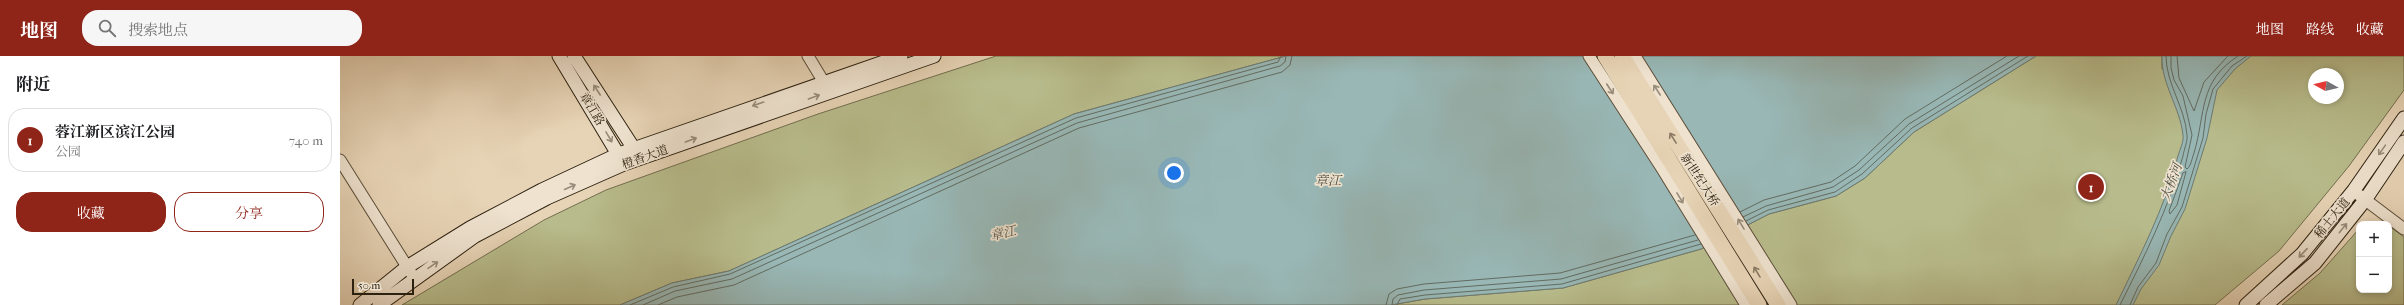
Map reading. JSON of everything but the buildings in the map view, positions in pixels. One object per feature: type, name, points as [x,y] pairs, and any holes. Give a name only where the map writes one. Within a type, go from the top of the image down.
[{"type":"highway","name":"新世纪大桥","points":[[1605,56],[1759,305]]},
{"type":"highway","name":"新世纪大桥","points":[[1622,56],[1778,305]]},
{"type":"main road","name":"章江路","points":[[560,56],[621,159]]},
{"type":"main road","points":[[574,56],[637,154]]},
{"type":"main road","name":"橙香大道","points":[[827,87],[901,56]]},
{"type":"main road","name":"橙香大道","points":[[360,305],[411,272],[470,228],[535,193],[621,159],[827,87],[934,56]]},
{"type":"main road","name":"稀土大道","points":[[2246,305],[2302,254],[2354,190],[2404,118]]},
{"type":"main road","name":"稀土大道","points":[[2266,305],[2315,262],[2365,200],[2404,142]]},
{"type":"main road","name":"橙香大道","points":[[379,305],[411,272]]},
{"type":"street","points":[[808,56],[827,87]]},
{"type":"street","points":[[1589,56],[1663,170],[1746,305]]},
{"type":"street","points":[[1636,56],[1791,305]]},
{"type":"street","points":[[340,160],[411,272]]},
{"type":"street","points":[[2354,190],[2404,229]]},
{"type":"green space","points":[[996,56],[1286,56],[1074,114],[729,271],[672,283],[620,305],[402,305],[544,220],[606,190],[818,114]]},
{"type":"green space","points":[[2036,56],[2162,56],[2162,69],[2211,56],[2404,56],[2404,90],[2349,166],[2279,251],[2215,305],[1391,305],[1425,299],[1563,288],[1701,249],[1769,214],[1836,196],[1865,178],[1914,132]]},
{"type":"green space","points":[[2392,228],[2404,237],[2404,305],[2282,305],[2320,273],[2356,232],[2356,293],[2392,293]]},
{"type":"water","name":"章江","points":[[1286,56],[2036,56],[1914,132],[1865,178],[1836,196],[1769,214],[1701,249],[1563,288],[1425,299],[1391,305],[620,305],[672,283],[729,271],[1074,114]]},
{"type":"water","name":"大桥河","points":[[2162,56],[2251,56],[2235,69],[2217,90],[2207,138],[2185,209],[2171,236],[2159,265],[2141,289],[2133,305],[2116,305],[2159,213],[2173,175],[2183,140],[2181,125],[2164,76]]},
{"type":"place","name":"蓉江新区滨江公园","points":[[2091,187]]}]
